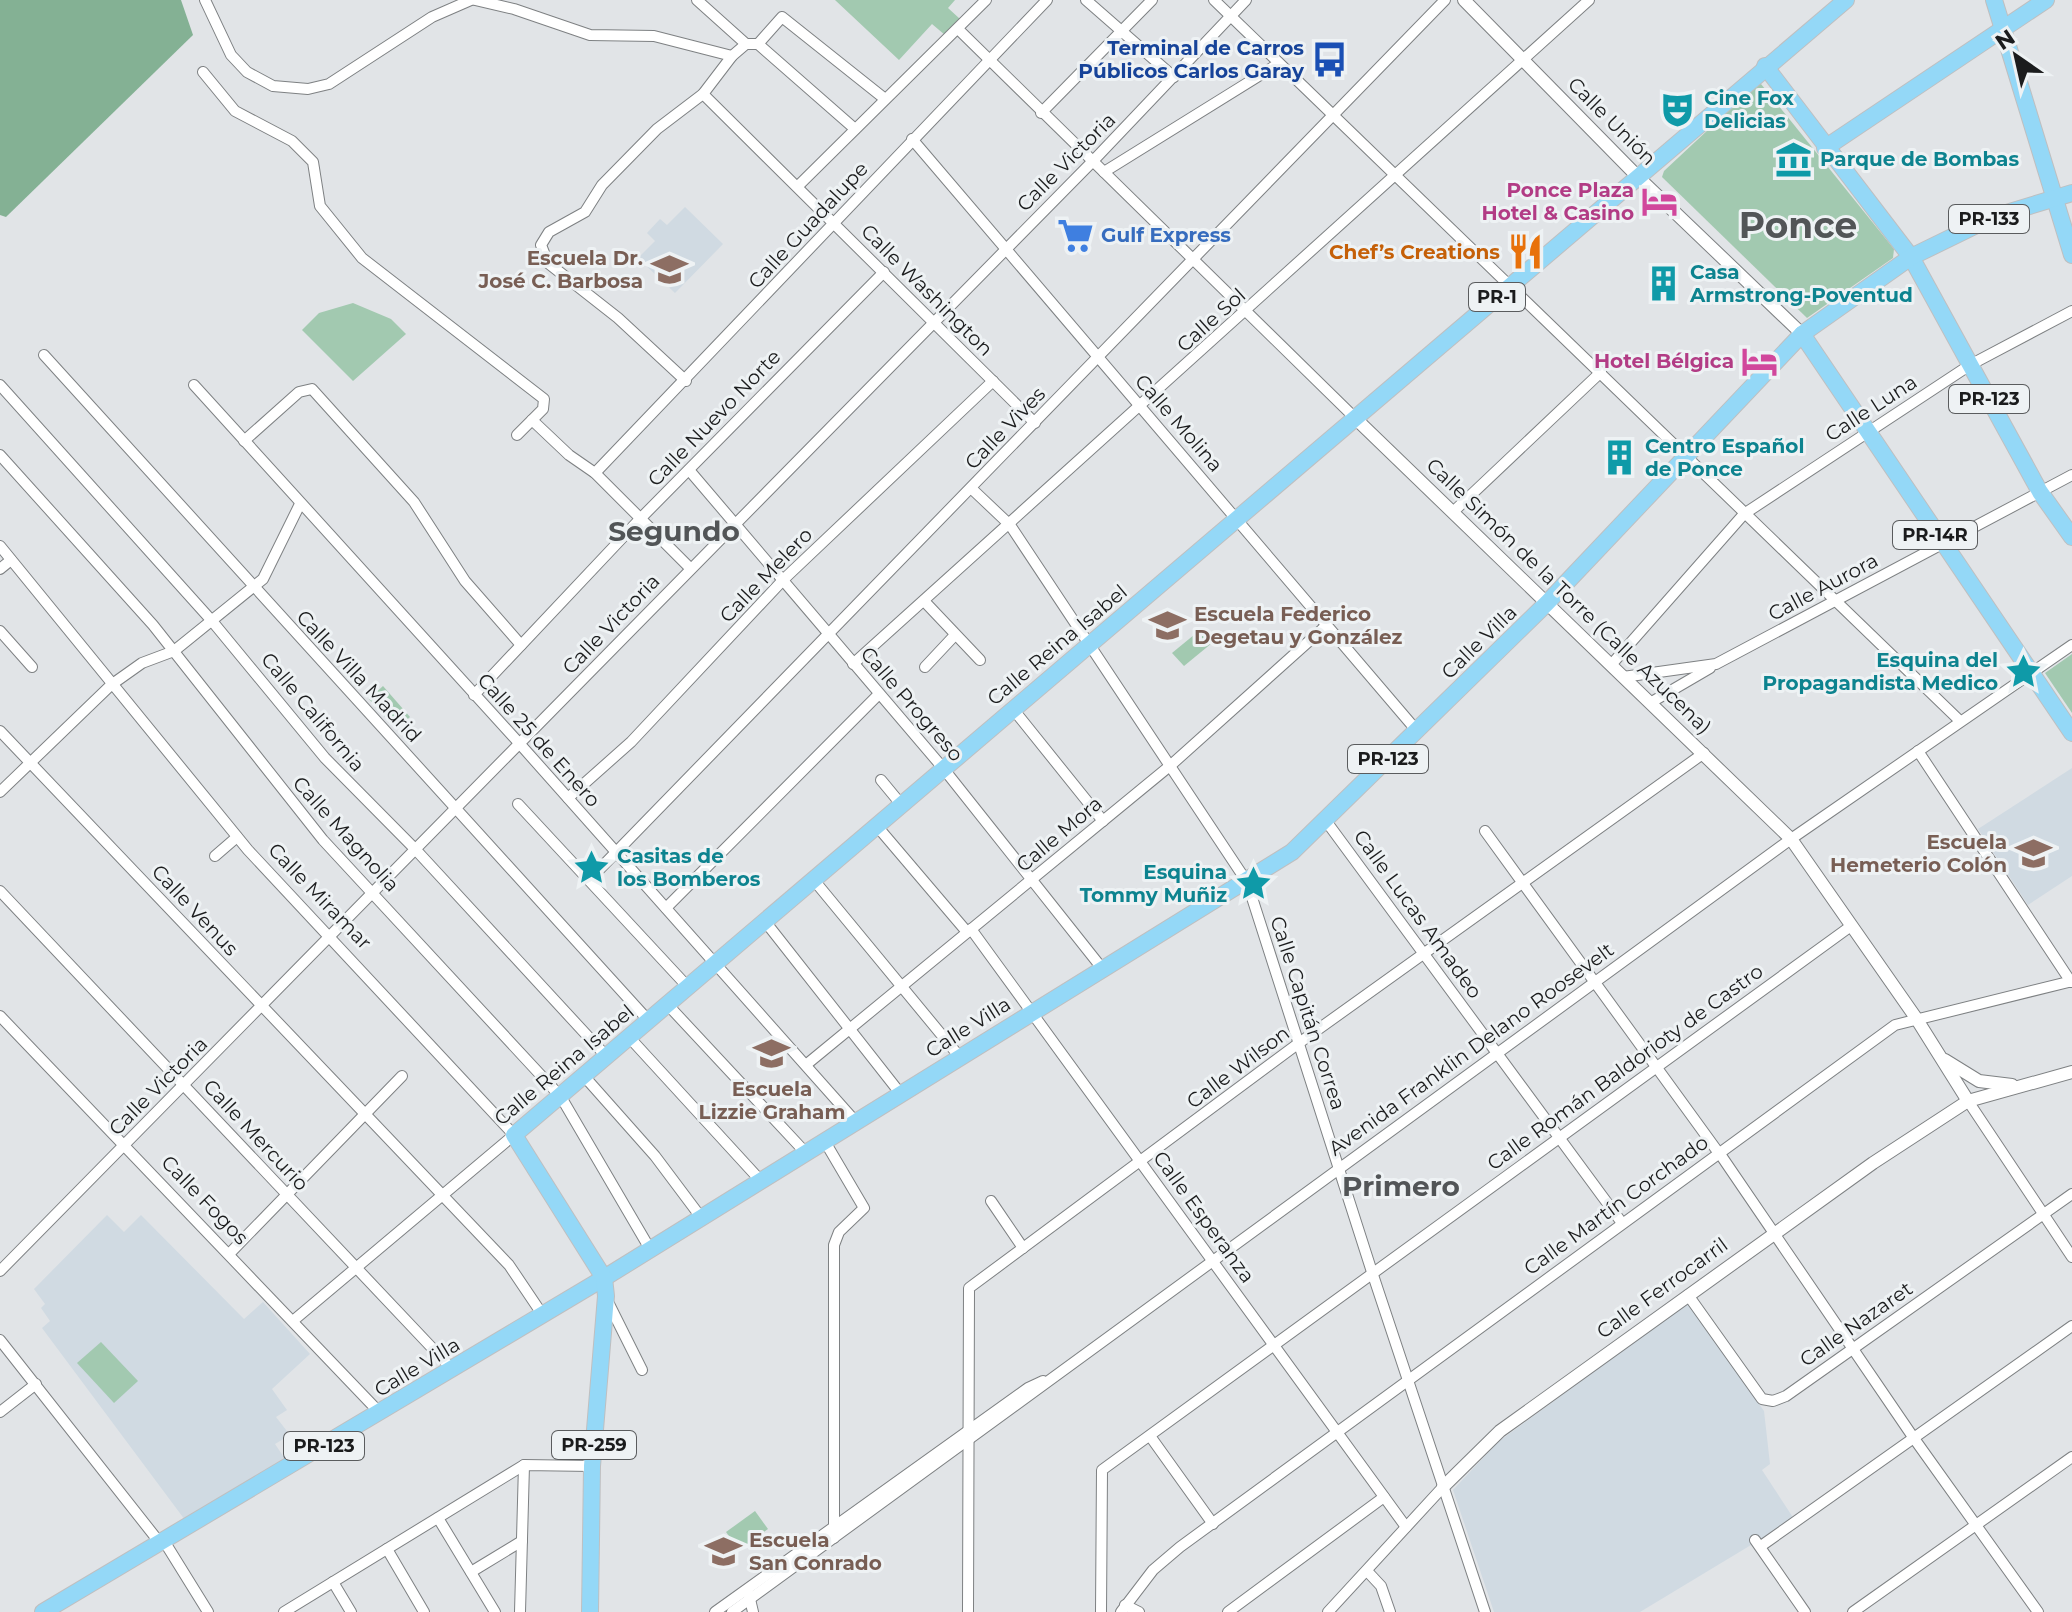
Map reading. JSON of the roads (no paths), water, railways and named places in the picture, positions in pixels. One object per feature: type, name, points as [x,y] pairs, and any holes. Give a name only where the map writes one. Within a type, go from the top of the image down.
[{"type":"main road","name":"Calle Reina Isabel","points":[[514,1135],[1845,0]]},
{"type":"main road","points":[[1994,0],[2072,255]]},
{"type":"main road","points":[[1825,148],[2046,0]]},
{"type":"main road","points":[[1765,66],[1911,257]]},
{"type":"main road","name":"PR-133","points":[[1802,334],[1911,257],[1993,217],[2072,193]]},
{"type":"main road","name":"PR-123","points":[[1911,257],[2040,492],[2072,537]]},
{"type":"main road","name":"PR-14R","points":[[1802,334],[1941,544],[2072,733]]},
{"type":"main road","name":"Calle Villa","points":[[43,1612],[604,1278],[1101,967],[1247,882],[1292,852],[1547,603],[1802,334]]},
{"type":"main road","name":"Calle Miramar","points":[[514,1135],[604,1278]]},
{"type":"main road","name":"PR-259","points":[[590,1612],[592,1466],[606,1296],[604,1278]]},
{"type":"street","points":[[205,0],[231,55],[247,72],[273,86],[308,89],[329,84],[432,17],[473,0],[514,9],[590,35],[654,36],[732,56]]},
{"type":"street","points":[[697,0],[746,44]]},
{"type":"street","points":[[798,186],[986,0]]},
{"type":"street","name":"Calle Guadalupe","points":[[595,473],[1047,0]]},
{"type":"street","points":[[1086,0],[1174,77]]},
{"type":"street","points":[[1041,113],[1152,0]]},
{"type":"street","points":[[1214,0],[1960,721]]},
{"type":"street","name":"Calle Victoria","points":[[0,1271],[263,1008],[735,522],[1093,161],[1246,0]]},
{"type":"street","name":"Calle Vives","points":[[589,880],[1445,0]]},
{"type":"street","name":"Calle Unión","points":[[1464,0],[1639,178],[1802,334]]},
{"type":"street","name":"Calle Sol","points":[[853,664],[1247,312],[1589,0]]},
{"type":"street","points":[[758,44],[782,17],[885,99]]},
{"type":"street","name":"Calle Simón de la Torre (Calle Azucena)","points":[[958,29],[1791,839],[1916,1018],[2042,1216],[2072,1257]]},
{"type":"street","points":[[686,381],[618,318],[548,263],[541,245],[549,232],[585,212],[602,185],[657,129],[703,94],[732,56],[746,44],[758,44],[855,129]]},
{"type":"street","points":[[1104,172],[1278,64]]},
{"type":"street","points":[[203,72],[235,111],[296,145],[313,162],[320,206],[353,246],[444,324],[544,399],[543,409],[517,435]]},
{"type":"street","name":"Calle Washington","points":[[703,94],[1035,423]]},
{"type":"street","name":"Calle Molina","points":[[912,139],[1417,731]]},
{"type":"street","name":"Calle Nuevo Norte","points":[[474,695],[640,519],[884,272]]},
{"type":"street","name":"Calle Luna","points":[[1611,665],[1744,514],[1970,365],[2072,311]]},
{"type":"street","name":"Calle Villa Madrid","points":[[44,355],[648,1020]]},
{"type":"street","points":[[1453,512],[1601,372]]},
{"type":"street","name":"Calle Melero","points":[[568,798],[631,742],[784,579],[993,381]]},
{"type":"street","name":"Calle California","points":[[0,385],[212,621],[325,758],[416,850],[606,1056]]},
{"type":"street","name":"Calle 25 de Enero","points":[[194,385],[715,961],[855,1121]]},
{"type":"street","points":[[244,441],[299,392],[305,388],[317,392],[397,481],[423,514],[465,581],[521,645]]},
{"type":"street","points":[[532,420],[569,455],[595,473],[690,568]]},
{"type":"street","name":"Calle Magnolia","points":[[0,455],[174,651],[275,783],[323,840],[561,1097],[650,1249]]},
{"type":"street","name":"Calle Progreso","points":[[689,470],[943,768],[1101,967]]},
{"type":"street","name":"Calle Aurora","points":[[1623,677],[1716,664],[2072,475]]},
{"type":"street","name":"Calle Capitán Correa","points":[[972,489],[1010,525],[1247,882],[1485,1612]]},
{"type":"street","points":[[0,792],[111,685],[142,663],[174,651],[253,587],[270,570],[300,504]]},
{"type":"street","name":"Calle Miramar","points":[[0,546],[237,837],[514,1135]]},
{"type":"street","points":[[0,569],[11,560]]},
{"type":"street","points":[[924,601],[980,660]]},
{"type":"street","name":"Calle Mora","points":[[807,1064],[1171,765],[1327,625]]},
{"type":"street","points":[[0,631],[32,667]]},
{"type":"street","points":[[925,667],[955,635]]},
{"type":"street","name":"Avenida Franklin Delano Roosevelt","points":[[715,1612],[748,1594],[968,1436],[1028,1388],[1049,1378],[1214,1261],[1791,839],[2072,645]]},
{"type":"street","points":[[1650,703],[1716,664]]},
{"type":"street","points":[[666,908],[878,695]]},
{"type":"street","points":[[1013,709],[1103,821]]},
{"type":"street","name":"Calle Venus","points":[[0,731],[362,1115],[441,1193]]},
{"type":"street","points":[[1918,751],[2071,982]]},
{"type":"street","name":"Calle Wilson","points":[[968,1436],[969,1288],[1299,1043],[1704,753]]},
{"type":"street","points":[[881,780],[900,803]]},
{"type":"street","points":[[518,804],[687,986]]},
{"type":"street","name":"Calle Lucas Amadeo","points":[[1326,821],[1622,1223]]},
{"type":"street","name":"Calle Esperanza","points":[[876,825],[969,930],[1142,1162],[1406,1527]]},
{"type":"street","points":[[1485,831],[1521,884],[1658,1065],[1913,1437],[2038,1612]]},
{"type":"street","points":[[215,856],[237,837]]},
{"type":"street","points":[[813,879],[959,1056]]},
{"type":"street","name":"Calle Mercurio","points":[[0,891],[452,1369]]},
{"type":"street","points":[[764,920],[900,1093]]},
{"type":"street","name":"Calle Román Baldorioty de Castro","points":[[1101,1612],[1102,1470],[1851,926]]},
{"type":"street","name":"Calle Martín Corchado","points":[[1123,1609],[1153,1570],[1213,1524],[1895,1025],[2071,982]]},
{"type":"street","points":[[667,1004],[805,1152]]},
{"type":"street","name":"Calle Fogos","points":[[0,1016],[380,1413]]},
{"type":"street","points":[[629,1037],[760,1180]]},
{"type":"street","points":[[1942,1059],[1979,1081],[2019,1086]]},
{"type":"street","name":"Calle Ferrocarril","points":[[1328,1612],[1443,1487],[1500,1431],[1773,1231],[1968,1101],[2072,1072]]},
{"type":"street","points":[[230,1253],[402,1076]]},
{"type":"street","points":[[584,1076],[655,1156],[700,1216]]},
{"type":"street","name":"Calle Reina Isabel","points":[[294,1320],[354,1266],[514,1135]]},
{"type":"street","points":[[824,1140],[864,1208],[839,1232],[834,1245],[834,1532]]},
{"type":"street","points":[[441,1193],[509,1265],[542,1314]]},
{"type":"street","name":"Calle Nazaret","points":[[1688,1295],[1762,1399],[1773,1401],[1786,1396],[2072,1194]]},
{"type":"street","points":[[991,1201],[1023,1248]]},
{"type":"street","points":[[606,1296],[642,1370]]},
{"type":"street","points":[[1805,1612],[1758,1543],[2072,1326]]},
{"type":"street","points":[[0,1340],[162,1542],[208,1612]]},
{"type":"street","points":[[0,1412],[36,1384]]},
{"type":"street","points":[[968,1436],[968,1612]]},
{"type":"street","points":[[1150,1436],[1213,1524]]},
{"type":"street","points":[[1853,1612],[2072,1457]]},
{"type":"street","points":[[520,1612],[524,1465]]},
{"type":"street","points":[[284,1612],[524,1465],[592,1466]]},
{"type":"street","points":[[1228,1612],[1384,1497]]},
{"type":"street","points":[[438,1518],[495,1612]]},
{"type":"street","points":[[471,1572],[522,1541]]},
{"type":"street","points":[[387,1549],[424,1612]]},
{"type":"street","points":[[1367,1571],[1381,1586],[1390,1612]]},
{"type":"street","points":[[333,1582],[351,1612]]},
{"type":"street","points":[[748,1594],[753,1612]]},
{"type":"street","name":"Avenida Franklin Delano Roosevelt","points":[[732,1612],[748,1594]]},
{"type":"street","points":[[1123,1609],[1139,1612]]},
{"type":"place","name":"Terminal de Carros Públicos Carlos Garay","points":[[1330,60]]},
{"type":"place","name":"Cine Fox Delicias","points":[[1678,109]]},
{"type":"place","name":"Parque de Bombas","points":[[1794,159]]},
{"type":"place","name":"Ponce Plaza Hotel & Casino","points":[[1660,202]]},
{"type":"place","name":"Gulf Express","points":[[1075,235]]},
{"type":"place","name":"Chef’s Creations","points":[[1526,252]]},
{"type":"place","name":"Escuela Dr. José C. Barbosa","points":[[669,269]]},
{"type":"place","name":"Casa Armstrong-Poventud","points":[[1664,283]]},
{"type":"place","name":"Hotel Bélgica","points":[[1760,361]]},
{"type":"place","name":"Centro Español de Ponce","points":[[1619,457]]},
{"type":"place","name":"Escuela Federico Degetau y González","points":[[1168,626]]},
{"type":"place","name":"Esquina del Propagandista Medico","points":[[2024,671]]},
{"type":"place","name":"Escuela Hemeterio Colón","points":[[2033,853]]},
{"type":"place","name":"Casitas de los Bomberos","points":[[591,868]]},
{"type":"place","name":"Esquina Tommy Muñiz","points":[[1253,884]]},
{"type":"place","name":"Escuela Lizzie Graham","points":[[772,1054]]},
{"type":"place","name":"Escuela San Conrado","points":[[723,1551]]},
{"type":"district","name":"Ponce","points":[[1798,225]]},
{"type":"district","name":"Segundo","points":[[674,531]]},
{"type":"district","name":"Primero","points":[[1401,1186]]}]
